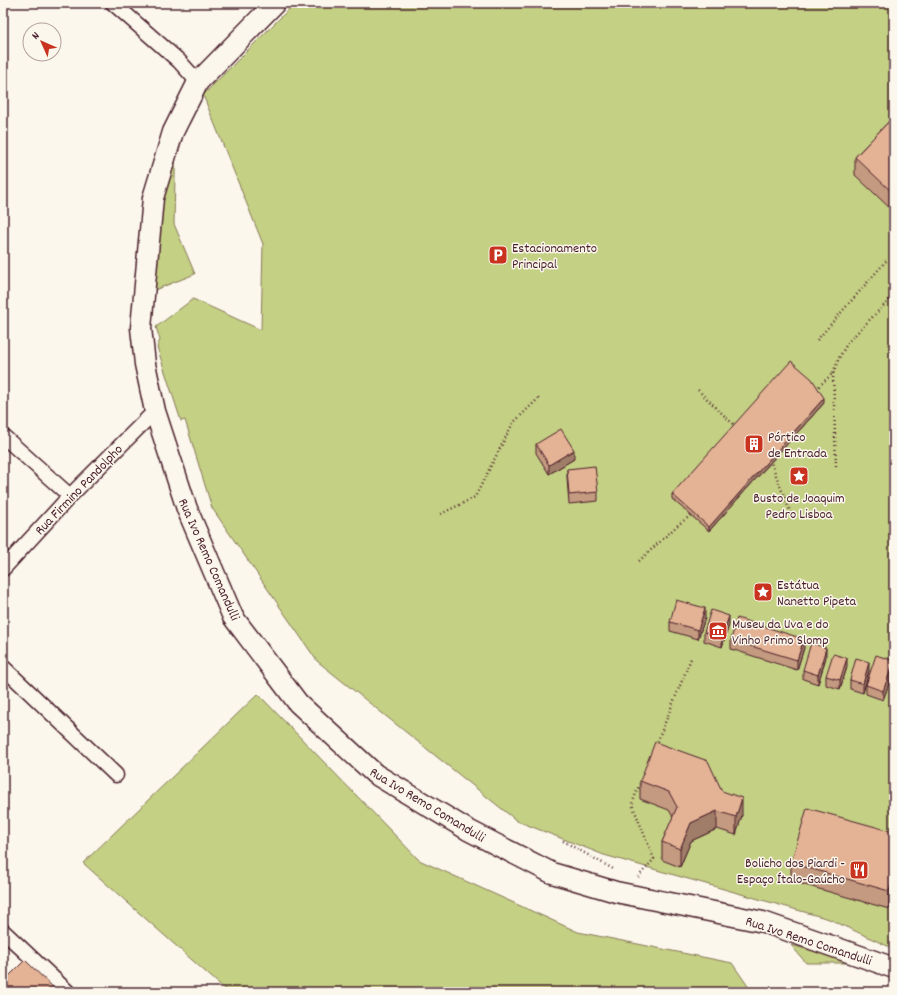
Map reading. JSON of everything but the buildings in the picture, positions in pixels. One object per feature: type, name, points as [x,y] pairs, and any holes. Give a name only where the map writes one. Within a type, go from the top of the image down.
[{"type":"street","points":[[113,3],[179,61],[198,82]]},
{"type":"street","name":"Rua Ivo Remo Comandulli","points":[[275,3],[198,82],[173,132],[154,198],[141,328],[145,364],[155,411],[187,509],[233,617],[298,704],[375,774],[468,830],[552,873],[616,892],[763,922],[894,968]]},
{"type":"street","name":"Rua Firmino Pandolpho","points":[[3,569],[70,496],[155,411]]},
{"type":"street","points":[[3,436],[70,496]]},
{"type":"street","points":[[3,667],[116,775]]},
{"type":"street","points":[[3,931],[68,992]]},
{"type":"path","points":[[817,340],[888,260]]},
{"type":"path","points":[[812,394],[833,373],[848,342],[894,295]]},
{"type":"path","points":[[833,373],[836,466]]},
{"type":"path","points":[[698,390],[736,427]]},
{"type":"path","points":[[441,514],[475,497],[513,422],[540,397]]},
{"type":"path","points":[[767,457],[772,462],[791,514]]},
{"type":"path","points":[[639,561],[680,524],[692,516],[697,510]]},
{"type":"path","points":[[653,752],[692,656]]},
{"type":"path","points":[[634,882],[654,859],[632,804],[644,774]]},
{"type":"path","points":[[563,841],[621,874]]},
{"type":"green space","points":[[295,3],[894,3],[894,949],[829,919],[604,855],[517,821],[317,661],[212,508],[185,420],[181,421],[157,347],[160,340],[156,327],[193,299],[261,330],[263,244],[203,95]]},
{"type":"green space","points":[[176,129],[174,224],[195,274],[147,293],[155,210]]},
{"type":"green space","points":[[258,694],[419,860],[578,932],[732,963],[752,992],[228,992],[83,863]]},
{"type":"green space","points":[[791,945],[859,963],[806,963]]},
{"type":"place","name":"Estacionamento Principal","points":[[498,255]]},
{"type":"place","name":"Pórtico de Entrada","points":[[754,444]]},
{"type":"place","name":"Busto de Joaquim Pedro Lisboa","points":[[799,476]]},
{"type":"place","name":"Estátua Nanetto Pipeta","points":[[763,592]]},
{"type":"place","name":"Museu da Uva e do Vinho Primo Slomp","points":[[718,631]]},
{"type":"place","name":"Bolicho dos Piardi - Espaço Ítalo-Gaúcho","points":[[859,870]]}]
